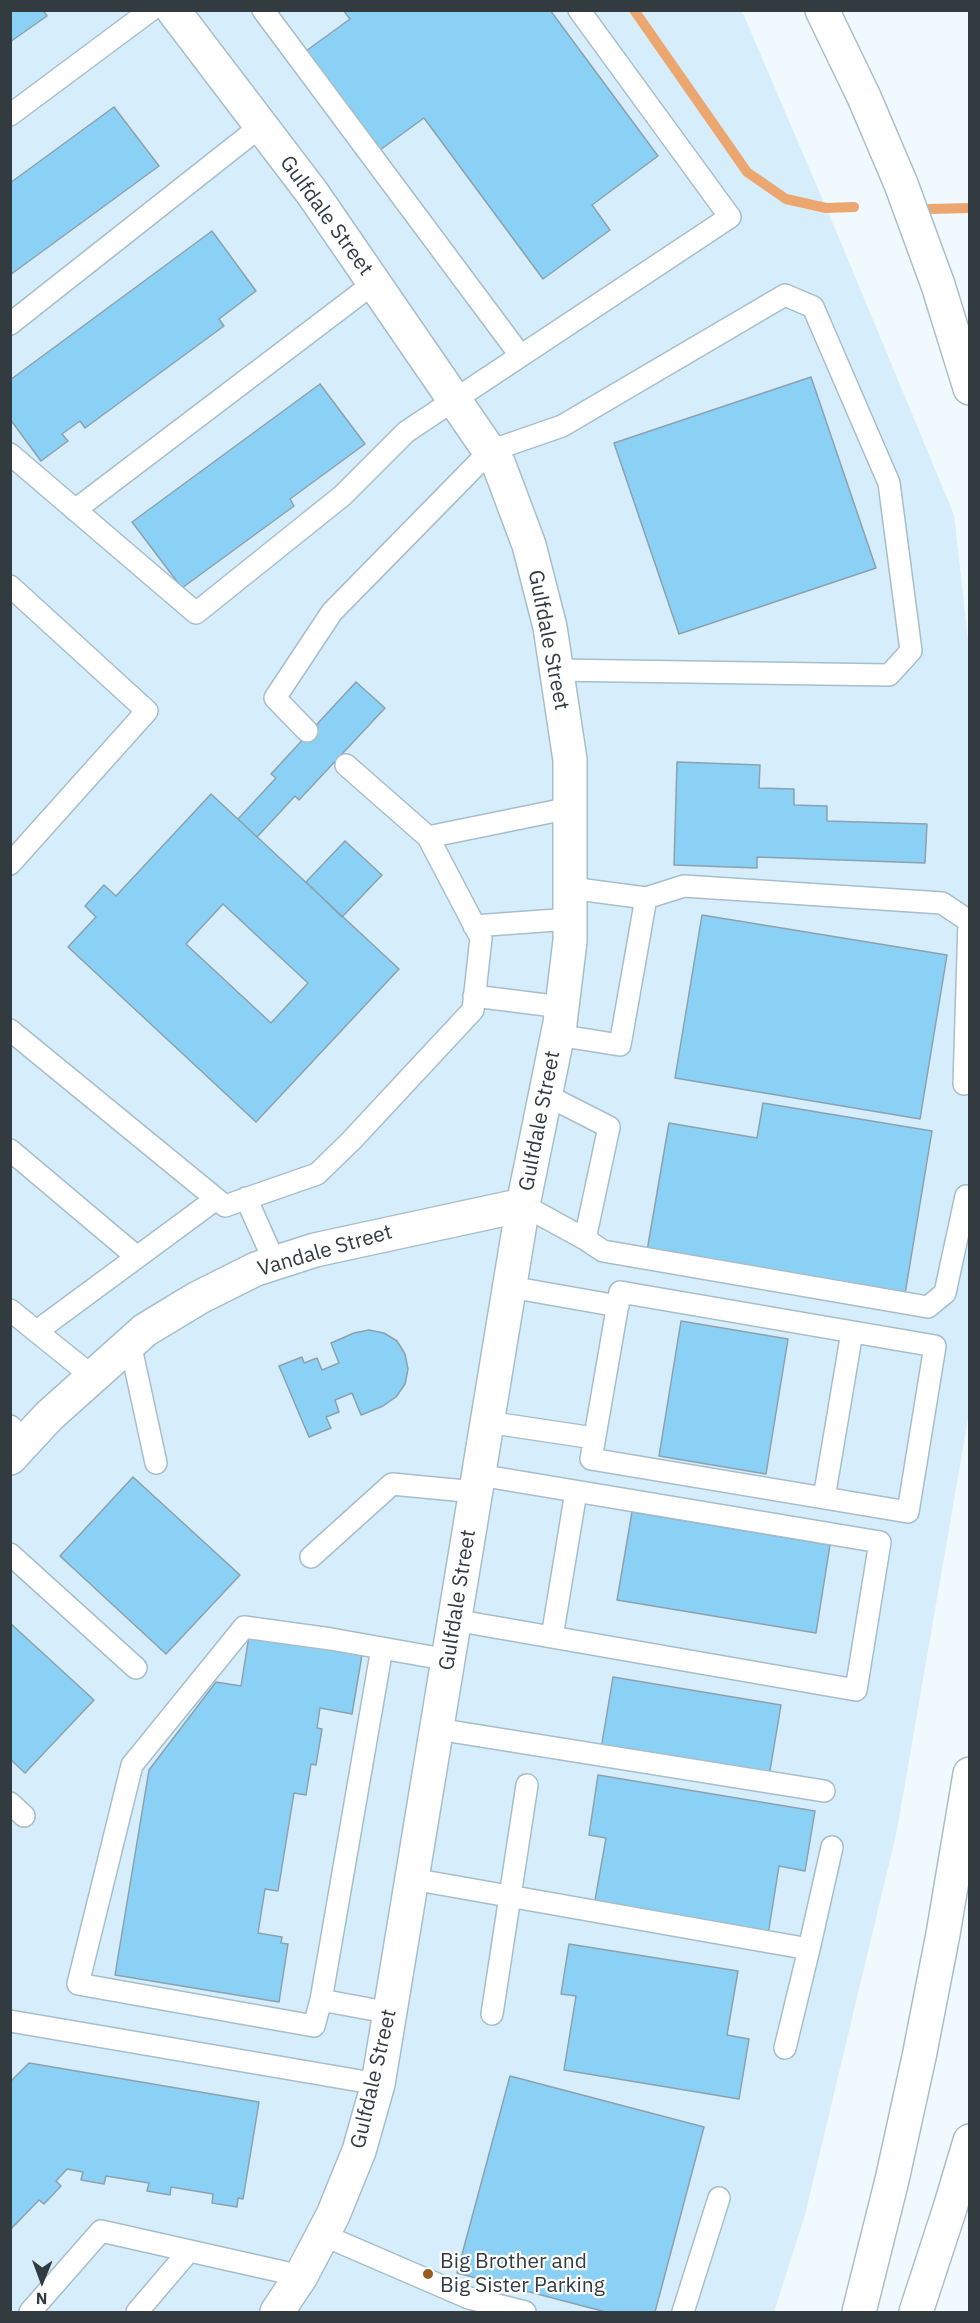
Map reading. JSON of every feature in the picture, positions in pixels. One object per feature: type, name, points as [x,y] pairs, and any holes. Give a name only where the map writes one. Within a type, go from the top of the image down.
[{"type":"main road","name":"Gulfdale Street","points":[[173,10],[313,194],[499,465],[529,544],[550,627],[570,760],[570,904],[560,1021],[523,1204],[378,2084],[359,2151],[333,2215],[301,2276],[277,2313]]},
{"type":"main road","points":[[822,10],[864,98],[901,184],[938,285],[969,388]]},
{"type":"main road","name":"Vandale Street","points":[[16,1442],[49,1416],[145,1330],[198,1298],[256,1269],[315,1250],[383,1233],[523,1204]]},
{"type":"main road","points":[[859,2313],[887,2203],[917,2068],[947,1911],[969,1774]]},
{"type":"main road","points":[[916,2313],[969,2141]]},
{"type":"lane","points":[[10,115],[151,10]]},
{"type":"lane","points":[[263,10],[520,355]]},
{"type":"lane","points":[[10,454],[196,613],[342,496],[406,432],[730,217],[579,10]]},
{"type":"lane","points":[[10,324],[261,126]]},
{"type":"lane","points":[[75,510],[374,283]]},
{"type":"lane","points":[[307,731],[275,698],[332,612],[490,451],[562,426],[785,295],[813,307],[889,483],[911,651],[889,675],[555,670]]},
{"type":"lane","points":[[10,586],[147,711],[10,864]]},
{"type":"lane","points":[[10,1030],[225,1206],[317,1174],[351,1141],[473,1010],[481,938],[428,837],[346,765]]},
{"type":"lane","points":[[428,837],[570,808]]},
{"type":"lane","points":[[474,926],[570,904],[646,898],[684,886],[942,903],[969,921],[964,1084]]},
{"type":"lane","points":[[474,996],[560,1021],[620,1045],[646,898]]},
{"type":"lane","points":[[546,1095],[609,1127],[585,1239]]},
{"type":"lane","points":[[10,1150],[137,1257]]},
{"type":"lane","points":[[523,1204],[603,1251],[928,1307],[945,1293],[966,1196]]},
{"type":"lane","points":[[246,1198],[275,1263]]},
{"type":"lane","points":[[37,1331],[216,1199]]},
{"type":"lane","points":[[510,1287],[618,1306]]},
{"type":"lane","points":[[620,1292],[852,1332],[935,1346],[908,1512],[591,1459],[620,1292]]},
{"type":"lane","points":[[10,1310],[93,1377]]},
{"type":"lane","points":[[824,1498],[852,1332]]},
{"type":"lane","points":[[130,1343],[156,1463]]},
{"type":"lane","points":[[488,1422],[594,1438]]},
{"type":"lane","points":[[311,1557],[392,1484],[477,1484],[576,1492],[880,1542],[856,1690],[454,1620]]},
{"type":"lane","points":[[552,1637],[576,1492]]},
{"type":"lane","points":[[10,1554],[135,1668]]},
{"type":"lane","points":[[382,1648],[321,2000],[314,2026],[78,1984],[132,1765],[244,1627],[382,1648],[448,1660]]},
{"type":"lane","points":[[437,1729],[824,1791]]},
{"type":"lane","points":[[492,2014],[527,1785]]},
{"type":"lane","points":[[785,2048],[832,1847]]},
{"type":"lane","points":[[412,1879],[809,1948]]},
{"type":"lane","points":[[321,2000],[391,2013]]},
{"type":"lane","points":[[10,2021],[378,2084]]},
{"type":"lane","points":[[683,2313],[719,2198]]},
{"type":"lane","points":[[30,2313],[101,2231],[301,2276]]},
{"type":"lane","points":[[323,2235],[467,2305],[525,2313]]},
{"type":"lane","points":[[137,2313],[189,2251]]},
{"type":"shaded area","points":[[11,11],[742,11],[954,515],[970,657],[969,1413],[897,1830],[805,2215],[774,2312],[11,2312]]},
{"type":"building","points":[[10,10],[43,10],[47,16],[10,42]]},
{"type":"building","points":[[343,10],[550,10],[658,156],[592,205],[610,230],[543,279],[424,118],[380,150],[306,51],[350,19]]},
{"type":"building","points":[[114,107],[159,166],[10,275],[10,183]]},
{"type":"building","points":[[212,231],[256,291],[219,319],[224,326],[85,428],[80,421],[62,434],[68,441],[41,461],[10,419],[10,380]]},
{"type":"building","points":[[811,377],[876,568],[679,634],[614,443]]},
{"type":"building","points":[[320,384],[365,444],[290,499],[294,506],[182,588],[132,522]]},
{"type":"building","points":[[356,682],[385,708],[299,800],[295,796],[257,837],[238,819],[276,778],[271,774]]},
{"type":"building","points":[[677,762],[760,765],[759,788],[794,789],[794,805],[827,806],[827,821],[927,824],[925,863],[757,857],[757,868],[674,865]]},
{"type":"building","points":[[211,794],[399,969],[256,1122],[68,947],[96,917],[85,906],[104,885],[116,896]],"holes":[[[223,904],[308,983],[271,1023],[186,944]]]},
{"type":"building","points":[[345,841],[382,875],[342,917],[306,882]]},
{"type":"building","points":[[702,915],[947,955],[920,1119],[675,1078]]},
{"type":"building","points":[[763,1103],[932,1131],[905,1294],[647,1251],[669,1123],[757,1138]]},
{"type":"building","points":[[681,1321],[788,1339],[766,1474],[659,1456]]},
{"type":"building","points":[[369,1330],[384,1333],[397,1341],[405,1354],[408,1369],[405,1384],[396,1397],[383,1406],[361,1415],[352,1393],[335,1400],[339,1412],[326,1417],[331,1428],[309,1437],[279,1366],[302,1357],[304,1363],[317,1358],[322,1370],[339,1363],[331,1343],[354,1333]]},
{"type":"building","points":[[133,1477],[240,1575],[166,1654],[60,1556]]},
{"type":"building","points":[[632,1512],[830,1545],[816,1633],[617,1600]]},
{"type":"building","points":[[10,1623],[94,1700],[25,1773],[10,1759]]},
{"type":"building","points":[[249,1636],[362,1655],[352,1714],[320,1708],[317,1728],[322,1729],[316,1765],[311,1764],[306,1795],[294,1793],[278,1891],[265,1889],[258,1933],[282,1937],[281,1943],[288,1944],[279,2002],[115,1975],[149,1770],[216,1682],[241,1686]]},
{"type":"building","points":[[613,1677],[781,1705],[769,1776],[601,1749]]},
{"type":"building","points":[[598,1775],[815,1811],[805,1871],[779,1866],[768,1935],[594,1906],[606,1838],[589,1835]]},
{"type":"building","points":[[569,1944],[738,1971],[727,2035],[749,2039],[739,2099],[564,2070],[576,1996],[561,1994]]},
{"type":"building","points":[[29,2063],[259,2102],[243,2199],[238,2198],[237,2207],[212,2203],[213,2194],[171,2187],[170,2195],[147,2191],[149,2183],[106,2176],[104,2184],[81,2180],[83,2172],[67,2169],[56,2181],[61,2186],[44,2204],[39,2200],[10,2230],[10,2082]]},
{"type":"building","points":[[510,2076],[704,2127],[655,2312],[606,2312],[457,2273]]},
{"type":"waterway","points":[[634,10],[747,172],[786,199],[826,208],[854,207]]},
{"type":"waterway","points":[[929,209],[970,208]]},
{"type":"place","name":"Big Brother and Big Sister Parking","points":[[428,2274]]}]
